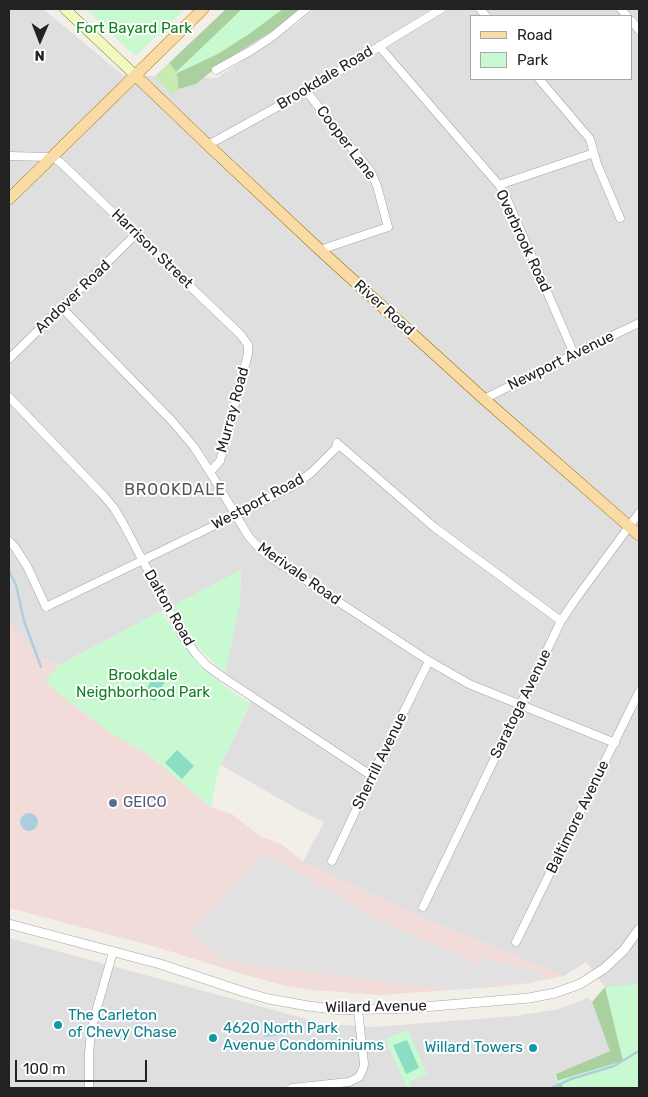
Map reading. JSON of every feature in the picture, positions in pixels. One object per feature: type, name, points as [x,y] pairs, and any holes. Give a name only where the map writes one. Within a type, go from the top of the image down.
[{"type":"main road","points":[[65,9],[135,75]]},
{"type":"main road","points":[[9,198],[203,9]]},
{"type":"main road","name":"River Road","points":[[135,75],[320,250],[484,399],[639,535]]},
{"type":"street","points":[[216,70],[259,46],[306,9]]},
{"type":"street","name":"Brookdale Road","points":[[208,145],[306,91],[441,9]]},
{"type":"street","name":"Overbrook Road","points":[[379,46],[499,185],[574,354]]},
{"type":"street","points":[[540,80],[590,139],[597,164],[620,218]]},
{"type":"street","name":"Cooper Lane","points":[[306,91],[371,172],[377,186],[388,227],[320,250]]},
{"type":"street","points":[[499,185],[594,153]]},
{"type":"street","points":[[9,156],[51,157]]},
{"type":"street","name":"Harrison Street","points":[[51,157],[62,164],[136,234],[241,335],[248,345]]},
{"type":"street","name":"Andover Road","points":[[9,359],[136,234]]},
{"type":"street","name":"Merivale Road","points":[[62,308],[194,447],[249,536],[273,559],[429,661],[469,684],[615,743]]},
{"type":"street","name":"Newport Avenue","points":[[484,399],[639,323]]},
{"type":"street","name":"Murray Road","points":[[210,472],[220,461],[248,354],[248,345]]},
{"type":"street","name":"Dalton Road","points":[[9,397],[114,508],[182,635],[189,646],[206,664],[224,678],[372,776]]},
{"type":"street","name":"Westport Road","points":[[9,541],[27,566],[46,607],[293,486],[311,474],[336,448],[337,443],[434,527],[561,621]]},
{"type":"street","name":"Saratoga Avenue","points":[[423,908],[561,621],[639,514]]},
{"type":"street","name":"Sherrill Avenue","points":[[332,861],[429,661]]},
{"type":"street","name":"Baltimore Avenue","points":[[516,942],[639,692]]},
{"type":"street","name":"Willard Avenue","points":[[9,924],[179,970],[268,999],[324,1008],[358,1010],[411,1008],[516,999],[555,993],[580,984],[605,968],[624,950],[639,929]]},
{"type":"street","points":[[89,1088],[91,1032],[113,952]]},
{"type":"street","points":[[292,1088],[349,1082],[359,1077],[364,1069],[364,1064],[358,1010]]},
{"type":"shaded area","points":[[9,9],[43,9],[123,75],[217,78],[297,24],[313,9],[639,9],[639,983],[605,987],[586,962],[564,976],[428,920],[303,862],[324,822],[299,810],[221,765],[250,704],[252,691],[225,674],[240,601],[241,570],[59,665],[45,659],[9,623]]},
{"type":"shaded area","points":[[9,623],[45,659],[59,665],[45,681],[68,701],[116,736],[148,754],[211,807],[232,814],[260,836],[281,844],[304,862],[428,920],[564,976],[494,987],[379,995],[312,990],[282,985],[160,948],[9,908]]},
{"type":"shaded area","points":[[264,854],[386,923],[480,965],[483,958],[543,972],[543,979],[529,982],[493,984],[492,987],[452,990],[223,961],[191,932]]},
{"type":"shaded area","points":[[9,938],[325,1024],[374,1027],[515,1016],[559,1009],[588,998],[592,1002],[611,1051],[556,1074],[556,1081],[565,1088],[9,1088]]},
{"type":"green space","name":"Fort Bayard Park","points":[[86,9],[185,9],[135,56]]},
{"type":"green space","points":[[226,9],[299,9],[274,30],[223,62],[196,84],[178,89],[178,78],[175,70],[169,63]]},
{"type":"green space","points":[[242,9],[283,9],[218,54],[173,75]]},
{"type":"green space","points":[[169,63],[175,70],[178,78],[178,89],[173,95],[159,82],[156,76]]},
{"type":"green space","name":"Brookdale Neighborhood Park","points":[[241,570],[240,601],[225,674],[186,633],[173,606]]},
{"type":"green space","name":"Brookdale Neighborhood Park","points":[[161,611],[199,665],[231,691],[250,703],[219,766],[211,807],[148,754],[116,736],[68,701],[45,681],[59,665]]},
{"type":"green space","points":[[154,673],[166,679],[155,701],[144,696]]},
{"type":"green space","points":[[177,750],[194,766],[182,779],[165,763]]},
{"type":"green space","points":[[639,983],[639,1088],[559,1088],[556,1074],[610,1051],[592,1002],[605,987]]},
{"type":"green space","points":[[639,983],[639,1088],[565,1088],[556,1081],[623,1061],[605,987]]},
{"type":"green space","points":[[408,1030],[427,1074],[409,1082],[412,1088],[407,1088],[385,1039]]},
{"type":"green space","points":[[407,1040],[419,1068],[406,1074],[393,1045]]},
{"type":"water","points":[[29,813],[35,816],[38,822],[35,828],[29,831],[23,828],[20,822],[23,816]]},
{"type":"water","points":[[286,1023],[288,1034],[265,1037],[263,1026]]},
{"type":"waterway","points":[[9,571],[16,585],[24,621],[41,667]]},
{"type":"waterway","points":[[552,1088],[571,1079],[614,1066],[639,1051]]},
{"type":"place","name":"GEICO","points":[[113,803]]},
{"type":"place","name":"The Carleton of Chevy Chase","points":[[58,1025]]},
{"type":"place","name":"4620 North Park Avenue Condominiums","points":[[213,1038]]},
{"type":"place","name":"Willard Towers","points":[[533,1048]]},
{"type":"district","name":"BROOKDALE","points":[[175,490]]}]
